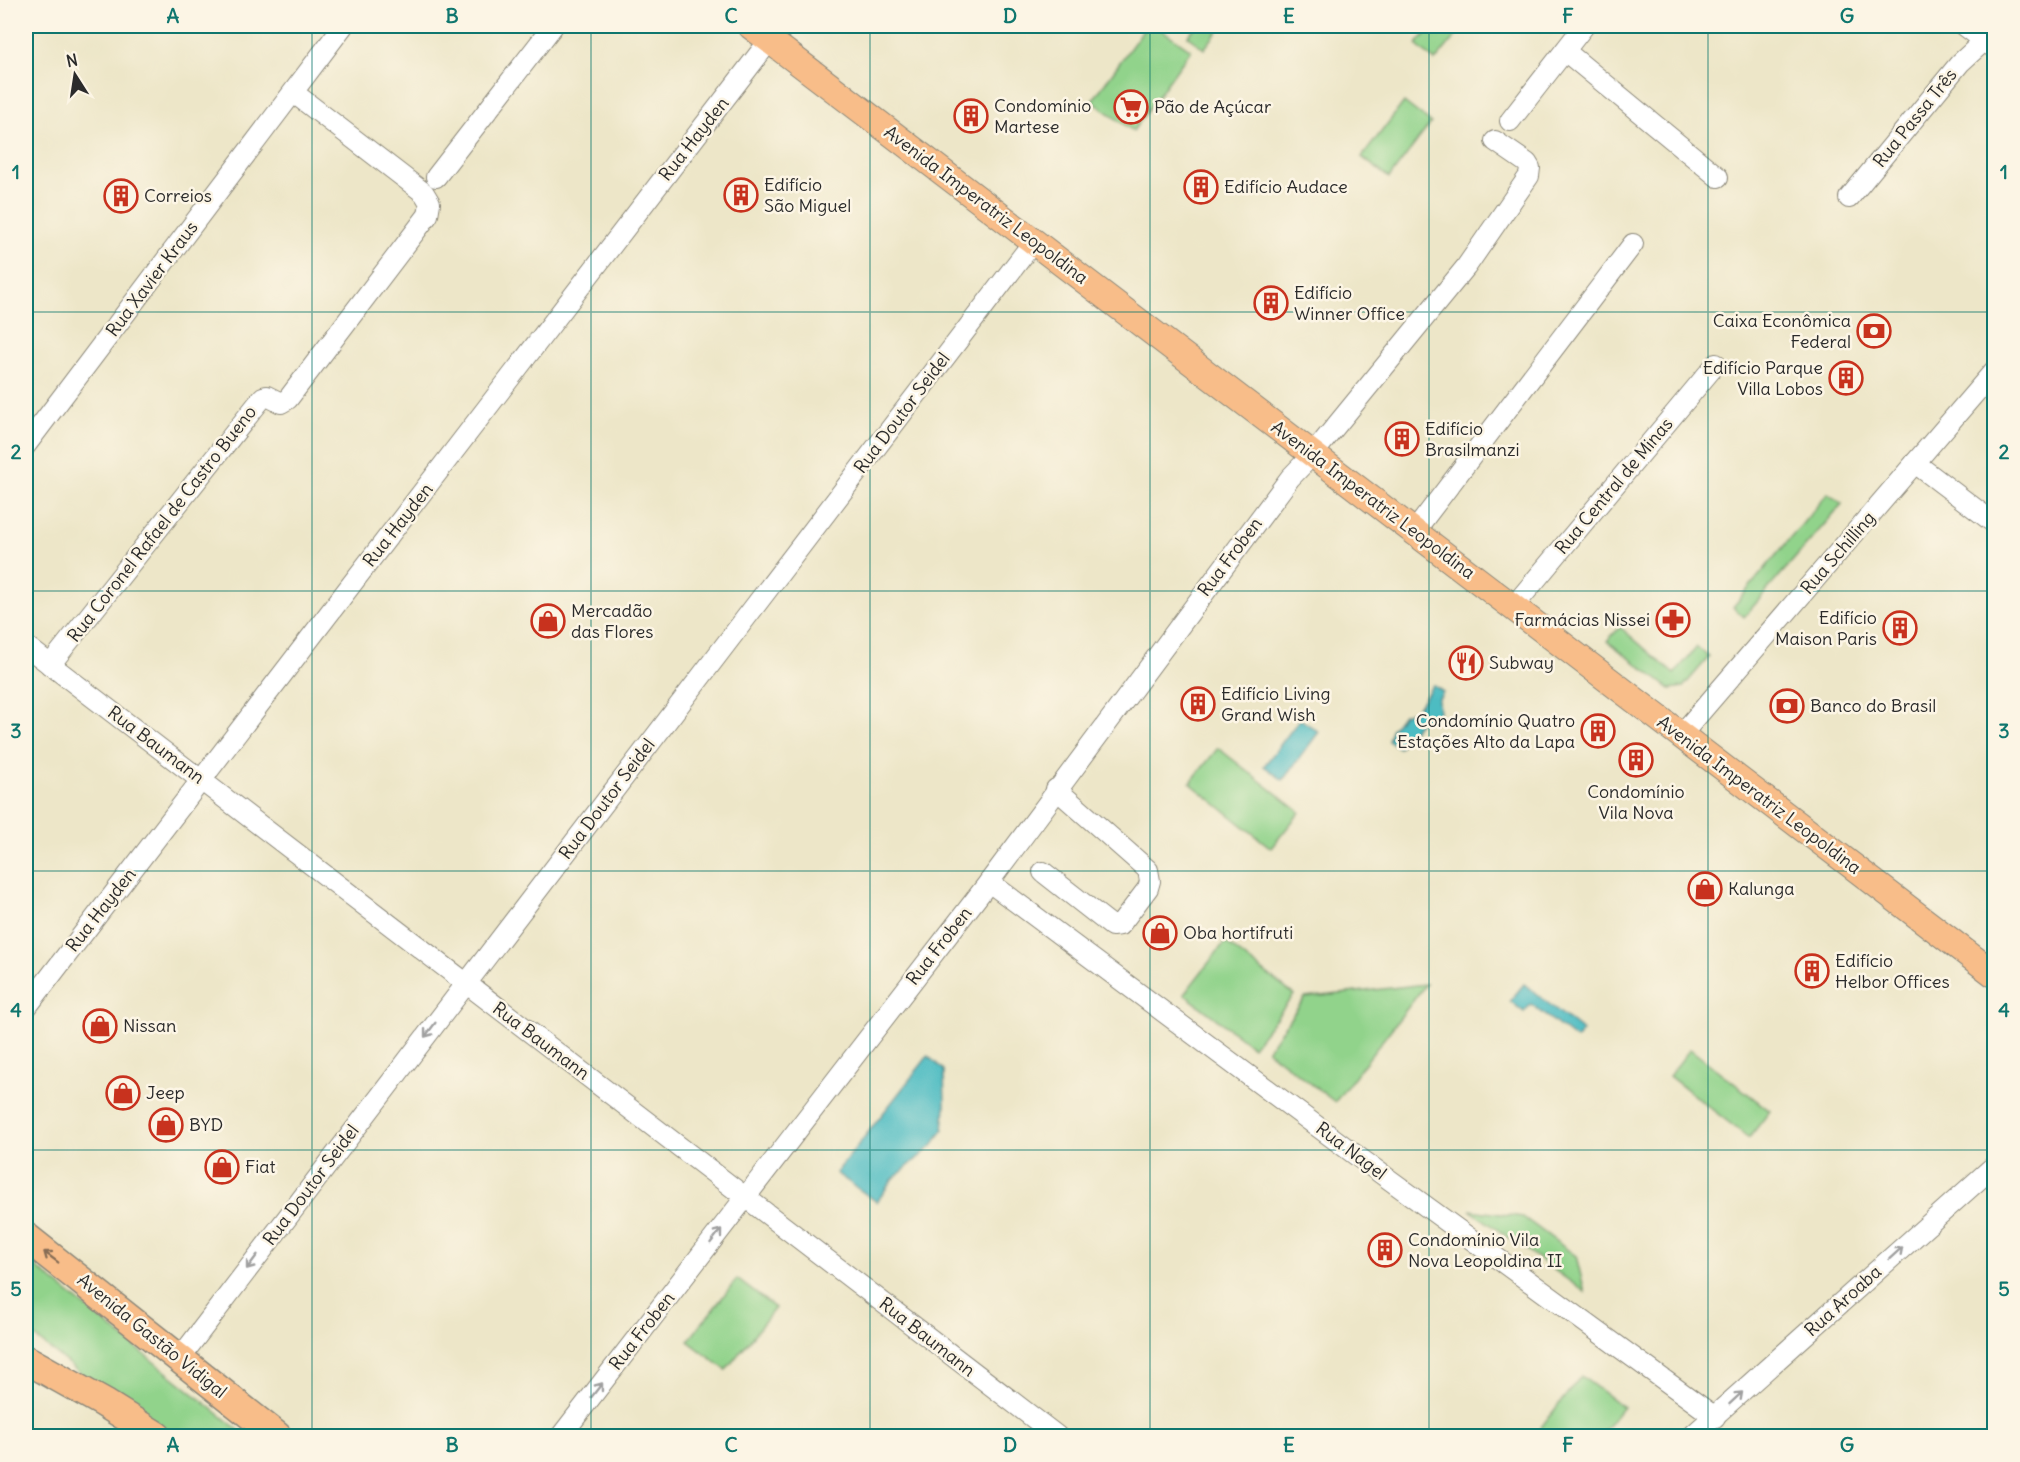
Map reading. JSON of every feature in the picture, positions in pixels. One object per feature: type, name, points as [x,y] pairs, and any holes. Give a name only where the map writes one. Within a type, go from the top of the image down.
[{"type":"highway","name":"Avenida Gastão Vidigal","points":[[26,1237],[276,1437]]},
{"type":"highway","points":[[27,1357],[157,1437]]},
{"type":"highway","points":[[27,1357],[125,1437]]},
{"type":"main road","name":"Avenida Imperatriz Leopoldina","points":[[760,33],[1995,974]]},
{"type":"street","name":"Rua Xavier Kraus","points":[[26,445],[343,26]]},
{"type":"street","points":[[436,177],[554,26]]},
{"type":"street","points":[[1510,122],[1584,26]]},
{"type":"street","points":[[1965,26],[1989,44]]},
{"type":"street","name":"Rua Hayden","points":[[26,1008],[202,780],[760,33]]},
{"type":"street","name":"Rua Passa Três","points":[[1849,198],[1960,63],[1989,44]]},
{"type":"street","points":[[1564,51],[1719,177]]},
{"type":"street","name":"Rua Coronel Rafael de Castro Bueno","points":[[51,665],[263,397],[267,396],[281,403],[288,399],[429,215],[430,203],[424,193],[294,93]]},
{"type":"street","name":"Rua Froben","points":[[561,1437],[989,882],[1056,789],[1290,478],[1313,454],[1466,267],[1529,176],[1530,168],[1527,163],[1495,141]]},
{"type":"street","name":"Rua Doutor Seidel","points":[[180,1358],[1034,241]]},
{"type":"street","points":[[1414,532],[1633,244]]},
{"type":"street","name":"Rua Central de Minas","points":[[1513,607],[1716,364]]},
{"type":"street","name":"Rua Schilling","points":[[1681,735],[1995,371]]},
{"type":"street","points":[[1915,463],[1995,523]]},
{"type":"street","name":"Rua Baumann","points":[[26,646],[1057,1437]]},
{"type":"street","points":[[1042,872],[1112,926],[1120,924],[1148,888],[1150,881],[1148,870],[1056,789]]},
{"type":"street","name":"Rua Nagel","points":[[989,882],[1357,1156],[1715,1417]]},
{"type":"street","name":"Rua Aroaba","points":[[1692,1437],[1995,1166]]},
{"type":"street","points":[[61,1379],[132,1437]]},
{"type":"green space","points":[[1146,26],[1156,26],[1191,50],[1133,131],[1092,101]]},
{"type":"green space","points":[[1196,26],[1222,26],[1204,49],[1188,36]]},
{"type":"green space","points":[[1432,26],[1464,26],[1435,61],[1416,45]]},
{"type":"green space","points":[[1404,102],[1431,123],[1389,178],[1362,157]]},
{"type":"green space","points":[[1828,493],[1842,504],[1744,617],[1733,607]]},
{"type":"green space","points":[[1620,627],[1674,674],[1697,647],[1709,657],[1683,687],[1670,689],[1607,641]]},
{"type":"green space","points":[[1218,748],[1300,812],[1271,848],[1190,783]]},
{"type":"green space","points":[[1225,942],[1294,995],[1253,1047],[1184,994]]},
{"type":"green space","points":[[1426,984],[1335,1102],[1267,1050],[1305,998]]},
{"type":"green space","points":[[1690,1049],[1770,1111],[1749,1138],[1669,1076]]},
{"type":"green space","points":[[1470,1210],[1523,1217],[1576,1256],[1585,1292]]},
{"type":"green space","points":[[26,1259],[246,1436],[159,1436],[26,1330]]},
{"type":"green space","points":[[737,1279],[775,1308],[726,1370],[688,1341]]},
{"type":"green space","points":[[1581,1376],[1623,1407],[1600,1436],[1534,1436]]},
{"type":"water","points":[[1433,685],[1443,692],[1438,700],[1439,713],[1433,718],[1421,720],[1399,748],[1388,741],[1391,730],[1403,714],[1416,710]]},
{"type":"water","points":[[1300,719],[1319,732],[1283,780],[1264,766]]},
{"type":"water","points":[[1524,984],[1583,1031],[1576,1039],[1531,1004],[1524,1012],[1510,1001]]},
{"type":"water","points":[[928,1056],[944,1070],[943,1130],[932,1146],[892,1180],[877,1202],[836,1173]]},
{"type":"place","name":"Pão de Açúcar","points":[[1131,107]]},
{"type":"place","name":"Condomínio Martese","points":[[971,116]]},
{"type":"place","name":"Edifício Audace","points":[[1201,187]]},
{"type":"place","name":"Edifício São Miguel","points":[[741,195]]},
{"type":"place","name":"Correios","points":[[121,196]]},
{"type":"place","name":"Edifício Winner Office","points":[[1271,303]]},
{"type":"place","name":"Caixa Econômica Federal","points":[[1874,331]]},
{"type":"place","name":"Edifício Parque Villa Lobos","points":[[1846,378]]},
{"type":"place","name":"Edifício Brasilmanzi","points":[[1402,439]]},
{"type":"place","name":"Farmácias Nissei","points":[[1673,620]]},
{"type":"place","name":"Mercadão das Flores","points":[[548,621]]},
{"type":"place","name":"Edifício Maison Paris","points":[[1900,628]]},
{"type":"place","name":"Subway","points":[[1466,663]]},
{"type":"place","name":"Edifício Living Grand Wish","points":[[1198,704]]},
{"type":"place","name":"Banco do Brasil","points":[[1787,706]]},
{"type":"place","name":"Condomínio Quatro Estações Alto da Lapa","points":[[1598,731]]},
{"type":"place","name":"Condomínio Vila Nova","points":[[1636,760]]},
{"type":"place","name":"Kalunga","points":[[1705,889]]},
{"type":"place","name":"Oba hortifruti","points":[[1160,933]]},
{"type":"place","name":"Edifício Helbor Offices","points":[[1812,971]]},
{"type":"place","name":"Nissan","points":[[100,1026]]},
{"type":"place","name":"Jeep","points":[[123,1093]]},
{"type":"place","name":"BYD","points":[[166,1125]]},
{"type":"place","name":"Fiat","points":[[222,1167]]},
{"type":"place","name":"Condomínio Vila Nova Leopoldina II","points":[[1385,1250]]}]
